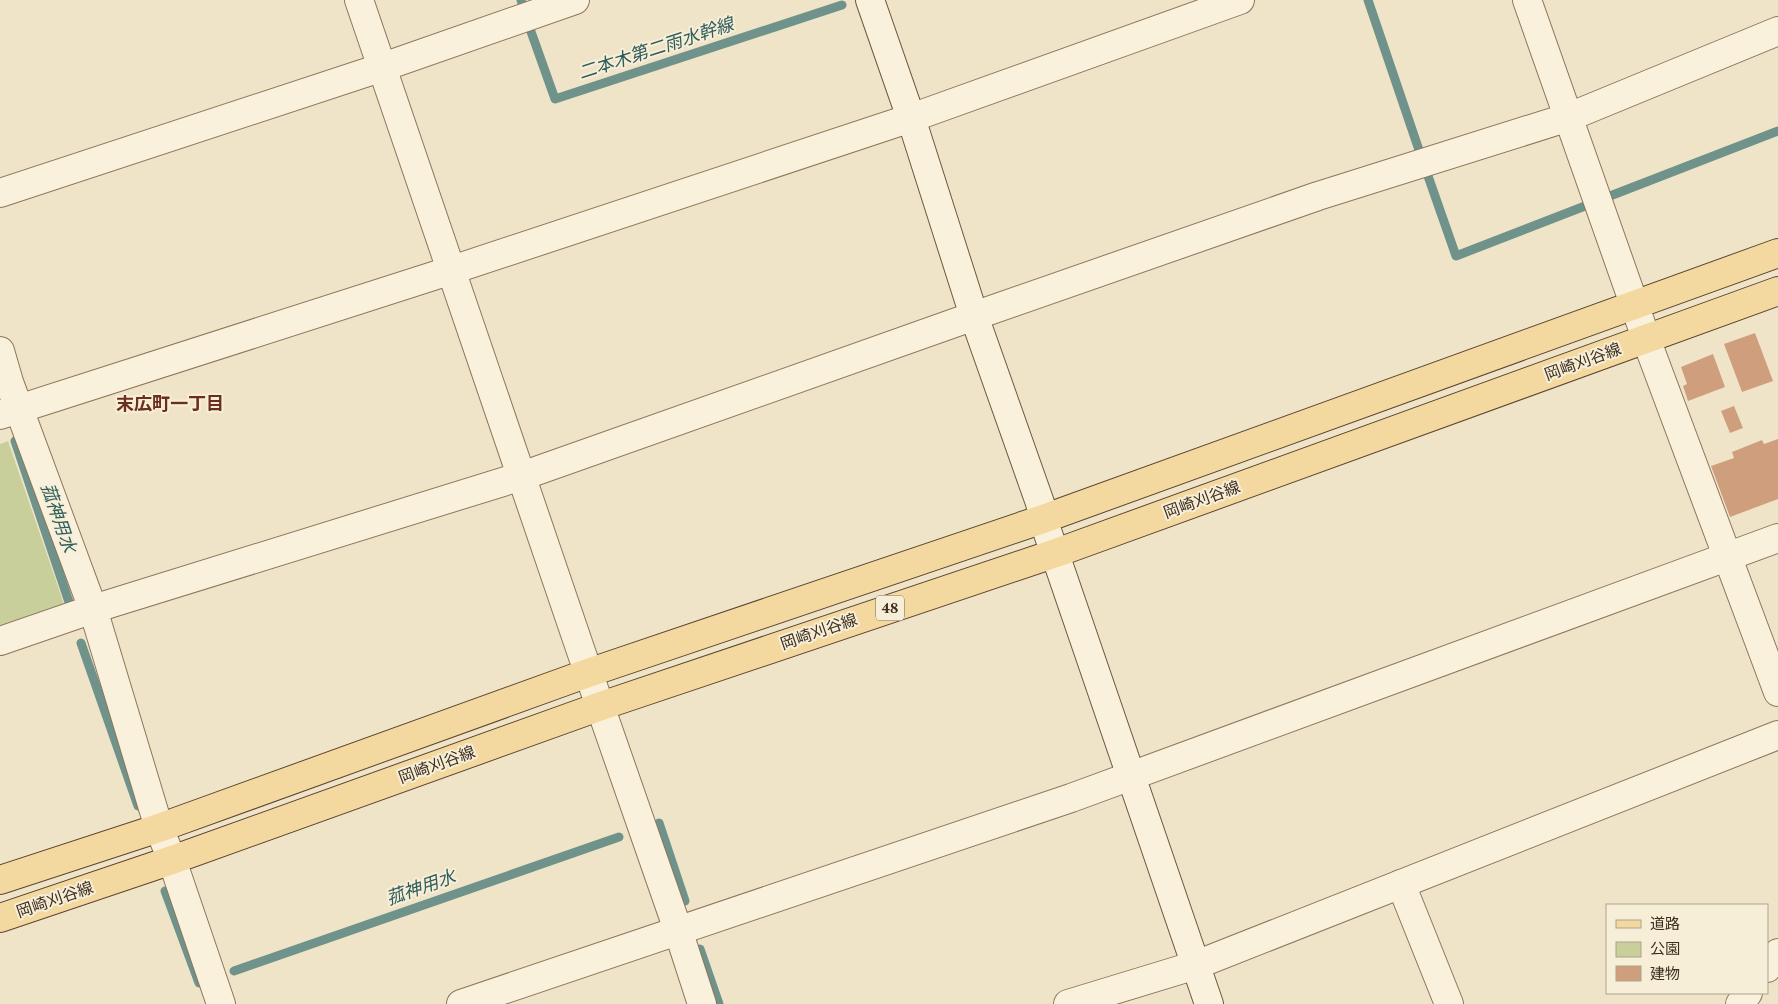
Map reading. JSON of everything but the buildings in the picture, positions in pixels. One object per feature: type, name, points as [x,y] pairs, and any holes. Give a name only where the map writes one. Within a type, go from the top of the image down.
[{"type":"main road","name":"48","points":[[0,880],[159,828],[588,674],[1043,519],[1778,253]]},
{"type":"main road","name":"岡崎刈谷線","points":[[0,918],[172,860],[600,706],[1056,553],[1778,291]]},
{"type":"street","points":[[359,0],[702,1004]]},
{"type":"street","points":[[0,193],[575,0]]},
{"type":"street","points":[[870,0],[911,118],[974,316],[1040,503],[1043,519],[1209,1004]]},
{"type":"street","points":[[10,412],[452,270],[911,118],[1240,0]]},
{"type":"street","points":[[1527,0],[1634,305],[1778,692]]},
{"type":"street","points":[[0,641],[93,609],[522,476],[1318,196],[1569,117],[1778,31]]},
{"type":"street","points":[[0,351],[10,412],[93,609],[159,828],[172,860],[221,1004]]},
{"type":"street","points":[[461,1004],[1071,798],[1778,538]]},
{"type":"street","points":[[1068,1004],[1196,965],[1778,735]]},
{"type":"street","points":[[1401,884],[1449,1004]]},
{"type":"street","points":[[1768,967],[1778,953]]},
{"type":"green space","points":[[8,441],[65,607],[0,630],[0,444]]},
{"type":"waterway","name":"二本木第二雨水幹線","points":[[1368,0],[1420,153]]},
{"type":"waterway","name":"二本木第二雨水幹線","points":[[529,26],[555,99],[842,5]]},
{"type":"waterway","name":"二本木第二雨水幹線","points":[[1610,196],[1778,131]]},
{"type":"waterway","name":"二本木第二雨水幹線","points":[[1428,176],[1456,256],[1585,206]]},
{"type":"waterway","name":"菰神用水","points":[[15,441],[70,605]]},
{"type":"waterway","name":"菰神用水","points":[[81,643],[138,806]]},
{"type":"waterway","name":"菰神用水","points":[[659,823],[685,901]]},
{"type":"waterway","name":"菰神用水","points":[[234,971],[619,837]]},
{"type":"waterway","name":"菰神用水","points":[[165,891],[199,983]]},
{"type":"waterway","name":"菰神用水","points":[[700,949],[719,1004]]},
{"type":"district","name":"末広町一丁目","points":[[170,404]]}]
